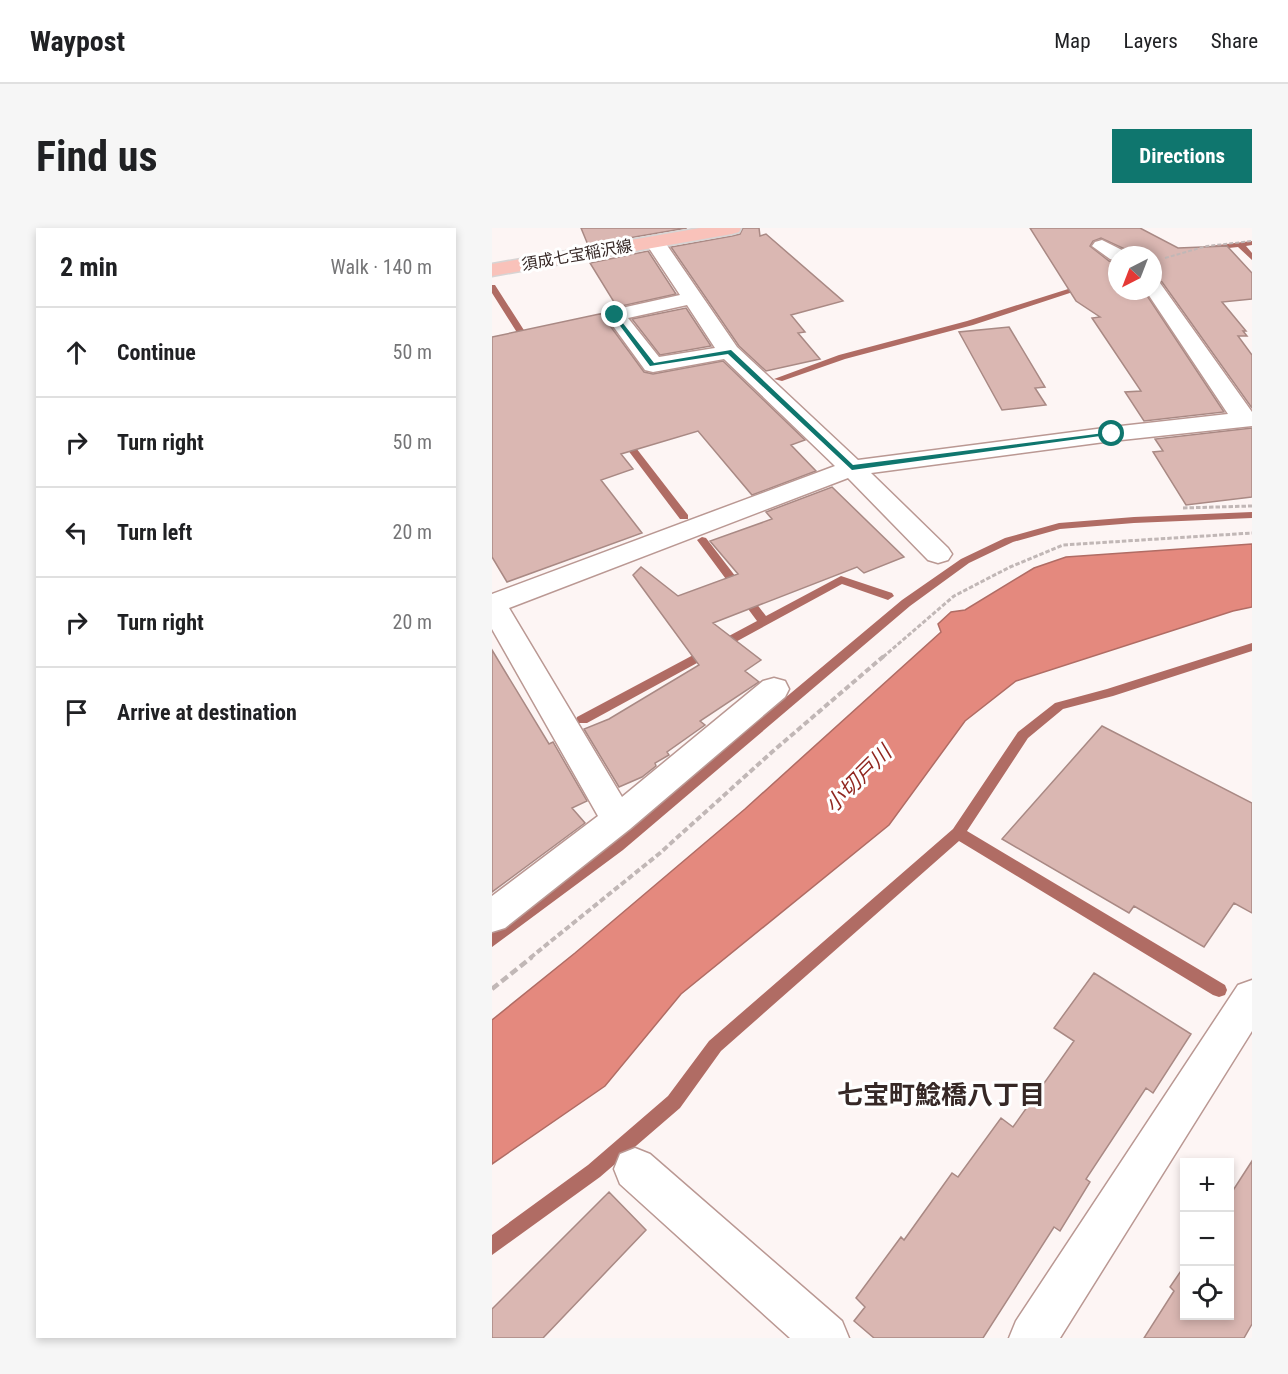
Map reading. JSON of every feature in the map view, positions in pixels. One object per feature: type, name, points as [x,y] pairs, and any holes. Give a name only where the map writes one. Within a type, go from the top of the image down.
[{"type":"main road","name":"須成七宝稲沢線","points":[[492,270],[732,228]]},
{"type":"street","points":[[655,242],[729,352],[939,554]]},
{"type":"street","points":[[693,298],[615,315],[652,365],[729,352]]},
{"type":"street","points":[[618,820],[492,604],[852,468],[1112,434],[1248,419],[1162,300]]},
{"type":"street","points":[[492,917],[618,820],[774,689]]},
{"type":"street","points":[[1034,1338],[1252,998]]},
{"type":"street","points":[[635,1169],[822,1337]]},
{"type":"path","points":[[1164,258],[1207,246],[1252,241]]},
{"type":"path","points":[[1183,508],[1252,506]]},
{"type":"path","points":[[492,989],[660,853],[954,596],[1010,567],[1063,545],[1252,533]]},
{"type":"water","name":"小切戸川","points":[[1252,544],[1252,607],[1233,611],[1016,681],[965,721],[889,825],[681,994],[605,1086],[492,1164],[492,1020],[745,809],[941,632],[938,624],[951,612],[965,610],[1034,568],[1066,557]]},
{"type":"building","points":[[581,228],[687,228],[588,245]]},
{"type":"building","points":[[743,228],[759,228],[760,236],[766,234],[843,301],[791,315],[805,332],[798,333],[820,359],[766,371],[739,346],[671,247],[740,234]]},
{"type":"building","points":[[1030,228],[1140,228],[1178,248],[1227,246],[1252,273],[1252,299],[1222,302],[1246,331],[1243,331],[1247,336],[1238,336],[1252,355],[1252,408],[1162,282],[1162,246],[1118,246],[1101,238],[1093,241],[1090,246],[1108,260],[1108,300],[1150,300],[1224,412],[1144,421],[1125,392],[1141,391],[1092,318],[1100,317],[1076,301]]},
{"type":"building","points":[[648,251],[676,294],[617,307],[590,263]]},
{"type":"building","points":[[686,308],[711,346],[660,355],[632,319]]},
{"type":"building","points":[[604,313],[603,316],[644,372],[653,374],[723,361],[805,440],[791,445],[816,471],[752,495],[698,431],[621,454],[633,469],[601,480],[642,533],[507,582],[492,557],[492,337]]},
{"type":"building","points":[[1009,327],[1045,387],[1035,388],[1046,405],[1002,410],[959,332]]},
{"type":"building","points":[[1252,428],[1252,497],[1186,505],[1153,452],[1163,451],[1155,439]]},
{"type":"building","points":[[832,487],[904,557],[864,573],[857,567],[713,623],[761,660],[745,671],[759,682],[700,721],[705,725],[667,752],[669,755],[655,763],[656,766],[642,777],[619,787],[584,729],[609,719],[699,665],[633,575],[641,567],[678,596],[738,574],[710,541],[772,519],[766,512]]},
{"type":"building","points":[[492,650],[549,744],[553,742],[587,801],[572,808],[585,823],[492,892]]},
{"type":"building","points":[[1102,726],[1252,803],[1252,913],[1234,903],[1204,947],[1134,906],[1129,913],[1002,839]]},
{"type":"building","points":[[1094,973],[1191,1034],[1153,1093],[1146,1088],[1086,1179],[1090,1182],[1060,1231],[1054,1227],[983,1338],[874,1338],[854,1321],[865,1307],[856,1298],[901,1237],[904,1240],[952,1173],[958,1177],[1001,1118],[1013,1127],[1074,1041],[1054,1028]]},
{"type":"building","points":[[1252,1161],[1252,1324],[1244,1338],[1144,1338],[1174,1291],[1170,1287],[1180,1272],[1180,1320],[1234,1320],[1234,1189]]},
{"type":"building","points":[[609,1192],[646,1230],[543,1338],[492,1338],[492,1309]]},
{"type":"waterway","points":[[1240,244],[1252,243]]},
{"type":"waterway","points":[[1210,248],[1240,244]]},
{"type":"waterway","points":[[1240,244],[1252,258]]},
{"type":"waterway","points":[[779,379],[842,357],[970,323],[1087,286]]},
{"type":"waterway","points":[[492,287],[526,340],[533,345]]},
{"type":"waterway","points":[[623,437],[684,517]]},
{"type":"waterway","points":[[492,940],[618,846],[906,603],[965,561],[1009,540],[1059,526],[1252,515]]},
{"type":"waterway","points":[[702,540],[764,622]]},
{"type":"waterway","points":[[764,622],[841,580],[888,596]]},
{"type":"waterway","points":[[582,720],[764,622]]},
{"type":"waterway","points":[[958,833],[1023,735],[1059,706],[1109,693],[1252,647]]},
{"type":"waterway","points":[[492,1246],[594,1171],[674,1102],[715,1046],[958,833]]},
{"type":"waterway","points":[[958,833],[1219,990]]},
{"type":"district","name":"七宝町鯰橋八丁目","points":[[941,1095]]},
{"type":"route","points":[[615,315],[652,365],[729,352],[852,468],[1112,434]]}]
